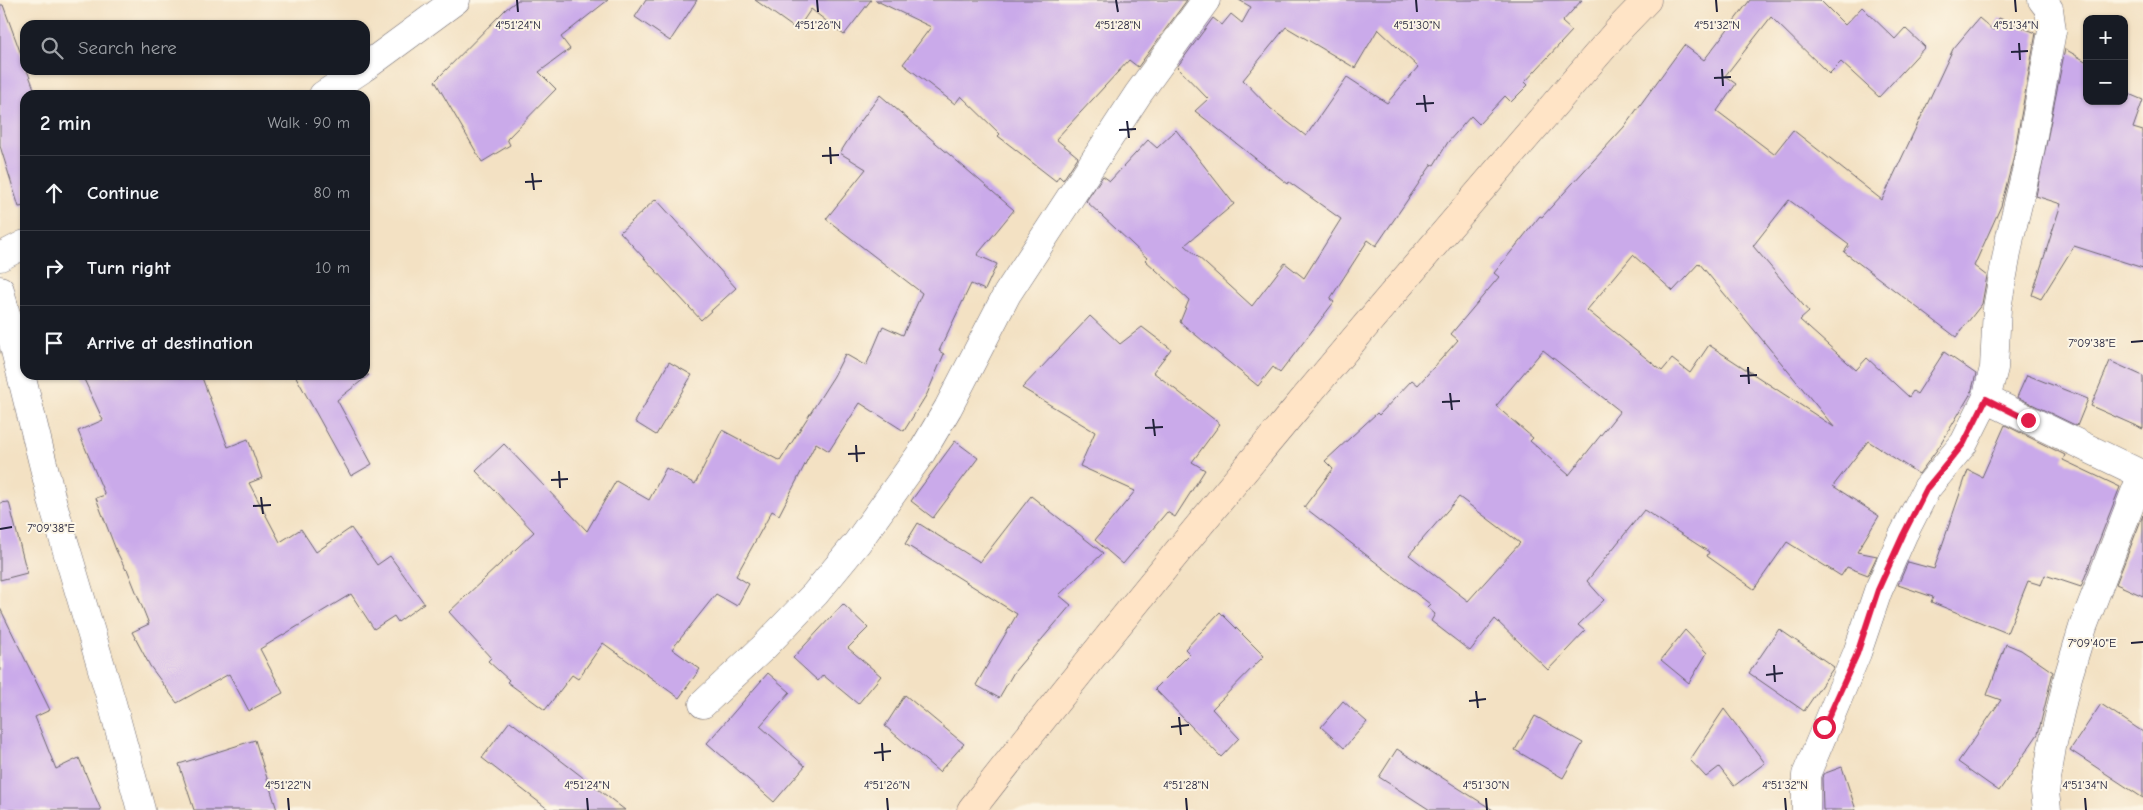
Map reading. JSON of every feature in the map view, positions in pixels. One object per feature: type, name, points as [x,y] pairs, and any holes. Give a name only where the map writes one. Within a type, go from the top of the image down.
[{"type":"main road","points":[[971,810],[1154,579],[1335,360],[1621,27],[1647,0]]},
{"type":"street","points":[[370,63],[456,0]]},
{"type":"street","points":[[703,704],[764,648],[815,594],[868,528],[922,452],[948,408],[1008,294],[1138,94],[1206,0]]},
{"type":"street","points":[[1806,810],[1806,775],[1857,654],[1885,575],[1927,488],[1964,443],[1986,399],[1994,368],[1996,308],[2010,237],[2028,163],[2052,31],[2049,9],[2042,0]]},
{"type":"street","points":[[331,90],[353,75]]},
{"type":"street","points":[[0,257],[20,247]]},
{"type":"street","points":[[0,290],[20,371]]},
{"type":"street","points":[[22,380],[53,504],[112,703],[141,810]]},
{"type":"street","points":[[1986,399],[2142,475],[2083,627],[2068,677],[2052,747],[2045,792],[2047,810]]},
{"type":"building","points":[[518,0],[608,0],[561,37],[570,49],[539,72],[556,89],[507,139],[510,145],[482,162],[435,81],[506,9]]},
{"type":"building","points":[[646,0],[697,0],[670,41],[635,17]]},
{"type":"building","points":[[755,0],[871,0],[844,35],[811,9],[797,30]]},
{"type":"building","points":[[875,0],[1187,0],[1138,67],[1129,60],[1056,139],[1078,157],[1063,180],[1059,176],[1056,181],[998,136],[1000,134],[961,96],[955,104],[903,64],[931,27]]},
{"type":"building","points":[[1239,0],[1582,0],[1562,22],[1572,31],[1525,82],[1528,85],[1511,102],[1505,96],[1479,124],[1471,116],[1448,142],[1434,165],[1432,164],[1376,246],[1368,240],[1330,299],[1334,302],[1280,373],[1273,367],[1258,386],[1180,322],[1189,300],[1145,260],[1147,258],[1086,201],[1103,176],[1110,181],[1148,140],[1157,148],[1176,130],[1234,204],[1185,245],[1252,306],[1285,263],[1304,278],[1341,219],[1289,182],[1288,184],[1195,111],[1208,99],[1177,67],[1213,18],[1222,25],[1231,14],[1242,23],[1251,7]],"holes":[[[1286,27],[1355,68],[1378,29],[1418,67],[1387,103],[1347,77],[1306,136],[1270,108],[1243,80]]]},
{"type":"building","points":[[1750,0],[1820,0],[1845,25],[1862,7],[1895,39],[1905,28],[1925,47],[1879,97],[1841,62],[1829,74],[1771,17],[1725,76],[1736,84],[1717,111],[1774,154],[1793,130],[1882,200],[1953,49],[1979,18],[1993,30],[1999,18],[2036,33],[2013,160],[2001,206],[1974,266],[1987,276],[1982,304],[1956,337],[1844,252],[1849,245],[1789,200],[1753,246],[1809,312],[1800,320],[1856,370],[1867,358],[1909,397],[1913,391],[1917,394],[1944,352],[1976,374],[1971,393],[1939,447],[1919,474],[1868,441],[1833,486],[1879,516],[1857,552],[1877,556],[1868,575],[1847,567],[1841,576],[1787,542],[1754,589],[1707,556],[1709,552],[1644,510],[1587,581],[1604,600],[1578,625],[1585,631],[1548,670],[1495,619],[1470,651],[1431,621],[1435,614],[1427,607],[1430,604],[1304,507],[1333,469],[1325,461],[1377,413],[1379,415],[1412,380],[1418,385],[1458,340],[1451,334],[1499,277],[1494,273],[1540,216],[1542,217],[1624,127],[1684,45],[1704,60]],"holes":[[[1633,255],[1673,291],[1699,263],[1834,427],[1709,345],[1690,373],[1672,359],[1662,371],[1587,310]],[[1543,350],[1620,411],[1569,475],[1530,441],[1533,438],[1496,406]],[[1459,497],[1520,543],[1468,601],[1409,555]]]},
{"type":"building","points":[[0,5],[3,5],[20,51],[20,75],[29,75],[34,90],[20,90],[20,207],[0,146]]},
{"type":"building","points":[[2065,49],[2083,60],[2083,105],[2128,105],[2128,94],[2143,100],[2133,128],[2143,131],[2143,268],[2074,246],[2041,299],[2032,295],[2061,204],[2036,196]]},
{"type":"building","points":[[880,95],[1014,210],[977,255],[997,264],[985,290],[971,284],[939,351],[944,354],[927,394],[904,431],[860,403],[829,451],[816,443],[779,515],[772,511],[736,576],[749,584],[737,606],[716,594],[672,649],[700,669],[679,698],[603,643],[578,679],[572,675],[545,710],[507,682],[509,680],[488,661],[491,658],[449,612],[534,532],[476,471],[504,444],[587,531],[616,481],[649,500],[666,468],[695,484],[722,430],[780,461],[834,376],[845,354],[866,366],[883,326],[903,335],[922,293],[826,219],[866,169],[840,153]]},
{"type":"building","points":[[656,199],[736,288],[701,320],[620,232]]},
{"type":"building","points":[[1090,316],[1120,344],[1142,327],[1171,349],[1153,372],[1220,424],[1192,462],[1205,470],[1175,517],[1167,512],[1123,564],[1095,540],[1135,491],[1080,466],[1095,432],[1022,388]]},
{"type":"building","points":[[2110,361],[2143,376],[2143,429],[2091,406]]},
{"type":"building","points":[[669,362],[692,375],[656,435],[635,422]]},
{"type":"building","points":[[2027,375],[2088,399],[2077,426],[2017,397]]},
{"type":"building","points":[[84,380],[203,380],[228,447],[248,439],[262,478],[249,483],[280,542],[301,529],[316,552],[351,528],[377,565],[390,556],[424,603],[398,622],[394,616],[374,629],[351,594],[260,649],[283,693],[249,711],[229,674],[177,703],[150,666],[132,632],[149,624],[127,569],[116,550],[96,498],[105,495],[78,431],[103,420]]},
{"type":"building","points":[[298,380],[363,380],[337,400],[372,464],[351,476]]},
{"type":"building","points":[[2005,425],[2065,455],[2063,460],[2120,487],[2081,587],[2045,575],[2041,585],[2028,581],[2007,633],[1931,602],[1933,597],[1898,585],[1908,562],[1934,569],[1968,470],[1982,477]]},
{"type":"building","points":[[955,441],[978,458],[933,518],[911,501]]},
{"type":"building","points":[[1031,496],[1103,553],[1059,595],[1071,605],[1014,672],[999,698],[976,685],[1017,614],[905,544],[918,523],[980,562]]},
{"type":"building","points":[[9,502],[27,573],[0,580],[0,503]]},
{"type":"building","points":[[2143,515],[2143,596],[2116,584]]},
{"type":"building","points":[[843,604],[868,628],[848,648],[881,676],[858,704],[823,675],[818,681],[793,658]]},
{"type":"building","points":[[0,608],[50,710],[35,717],[56,769],[79,758],[101,810],[0,810]]},
{"type":"building","points":[[1220,612],[1264,656],[1212,709],[1239,738],[1221,757],[1155,689],[1190,654],[1185,649]]},
{"type":"building","points":[[1779,629],[1834,667],[1804,711],[1749,673]]},
{"type":"building","points":[[1685,630],[1707,653],[1689,683],[1661,660]]},
{"type":"building","points":[[2006,644],[2021,650],[2053,672],[2038,734],[1999,791],[1958,762],[2001,700],[1987,695]]},
{"type":"building","points":[[768,673],[790,692],[760,726],[805,766],[774,802],[707,743]]},
{"type":"building","points":[[905,695],[964,744],[939,772],[885,726]]},
{"type":"building","points":[[1343,701],[1367,722],[1344,748],[1321,727]]},
{"type":"building","points":[[2101,704],[2143,732],[2143,798],[2070,750]]},
{"type":"building","points":[[1724,709],[1765,763],[1734,786],[1719,767],[1706,777],[1690,760]]},
{"type":"building","points":[[1535,716],[1583,743],[1563,778],[1515,750]]},
{"type":"building","points":[[510,721],[625,810],[549,810],[482,758]]},
{"type":"building","points":[[255,740],[277,810],[194,810],[179,764]]},
{"type":"building","points":[[1397,749],[1493,810],[1430,810],[1379,777]]},
{"type":"building","points":[[1842,767],[1856,810],[1823,810],[1823,774]]},
{"type":"route","points":[[1824,727],[1857,654],[1878,590],[1903,535],[1927,488],[1964,443],[1986,399],[2028,420]]}]
